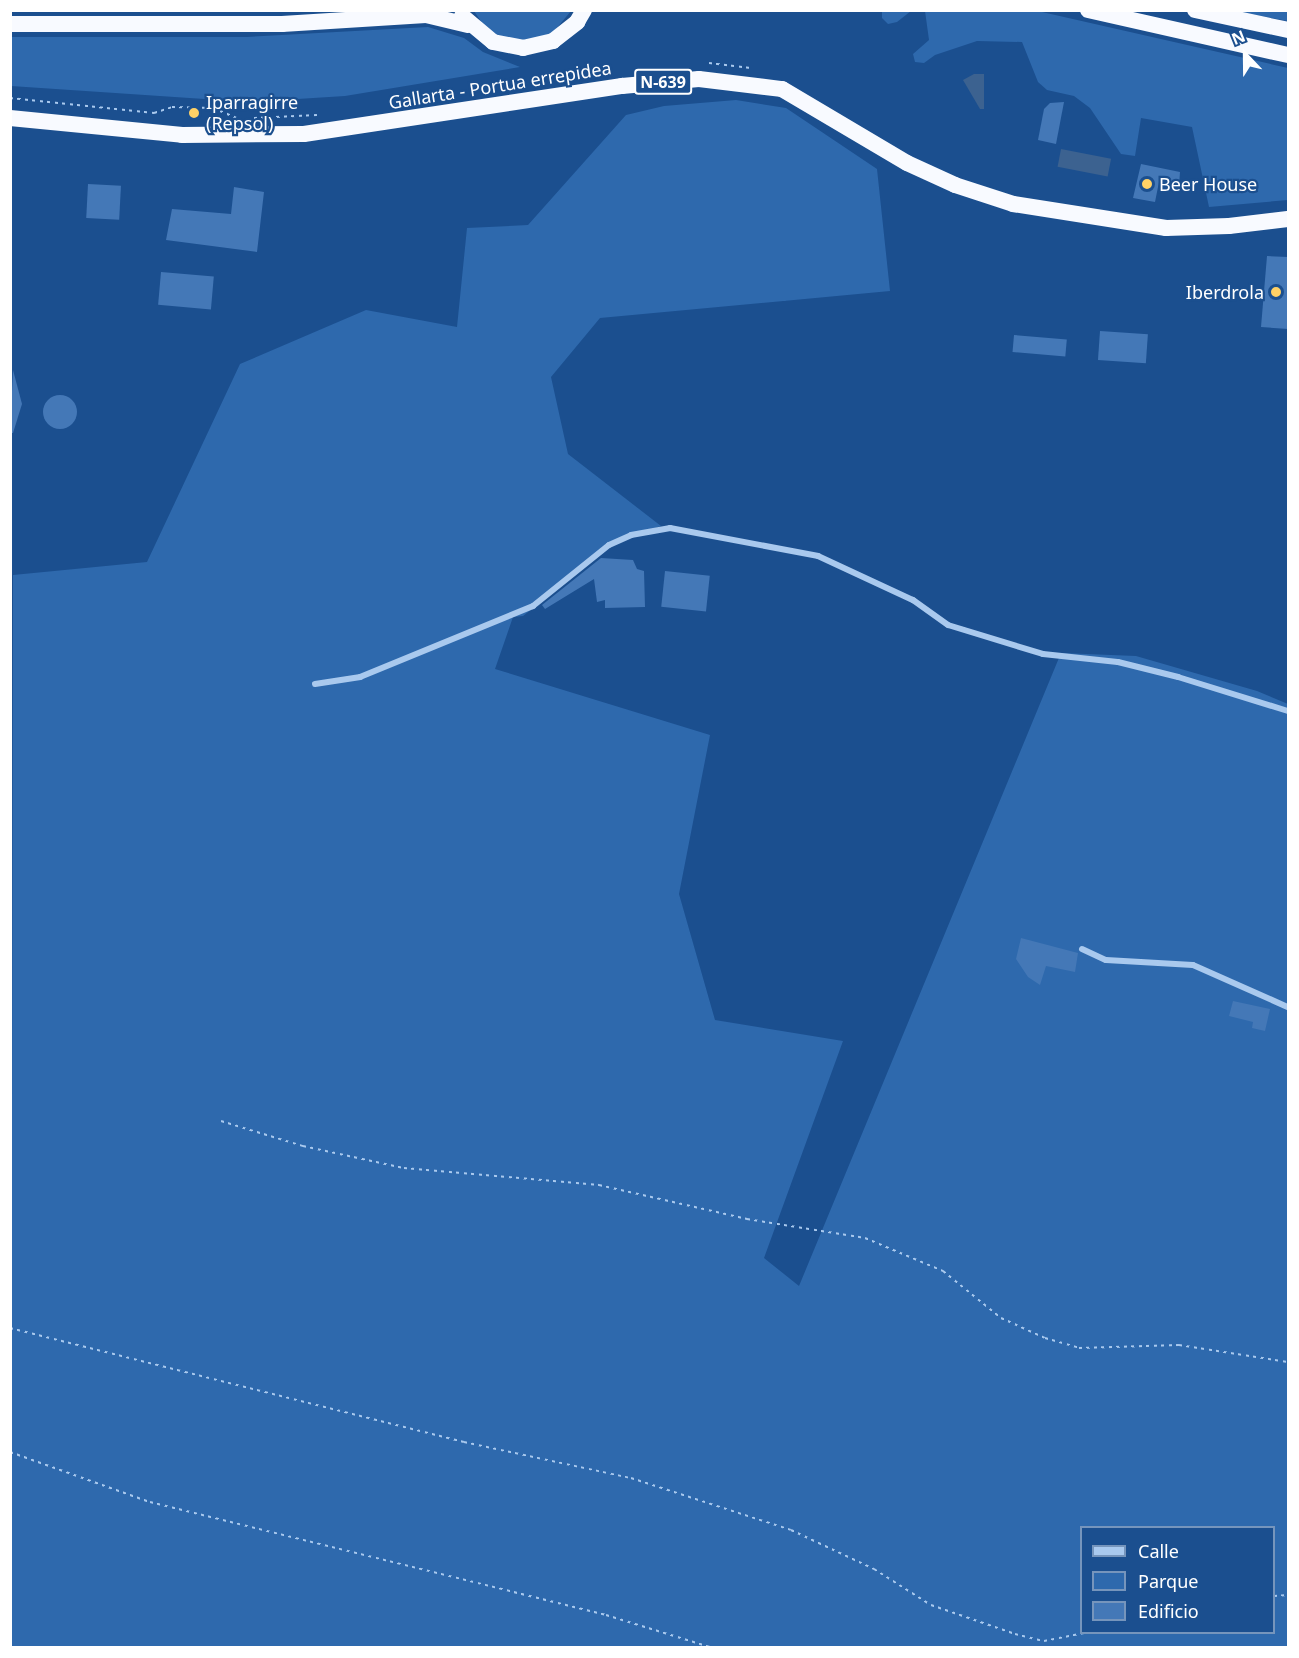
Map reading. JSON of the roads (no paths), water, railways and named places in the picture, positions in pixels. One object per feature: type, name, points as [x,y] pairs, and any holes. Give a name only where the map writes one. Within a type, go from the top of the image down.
[{"type":"highway","points":[[459,10],[468,25]]},
{"type":"highway","points":[[10,24],[282,24],[426,15],[468,25],[493,42],[523,48],[553,41],[566,33],[584,10]]},
{"type":"highway","points":[[1088,10],[1288,55]]},
{"type":"highway","points":[[1195,10],[1288,30]]},
{"type":"highway","name":"Gallarta - Portua errepidea","points":[[10,118],[183,135],[304,134],[621,86],[699,79],[782,89],[907,163],[955,185],[1013,204],[1166,228],[1229,226],[1288,219]]},
{"type":"street","points":[[315,684],[360,677],[533,606],[609,545],[631,535],[670,528],[818,556],[913,600],[948,625],[1043,654],[1118,662],[1188,679],[1288,711]]},
{"type":"street","points":[[1082,949],[1106,960],[1193,964],[1288,1007]]},
{"type":"place","name":"Iparragirre (Repsol)","points":[[194,113]]},
{"type":"place","name":"Beer House","points":[[1147,184]]},
{"type":"place","name":"Iberdrola","points":[[1276,292]]}]
